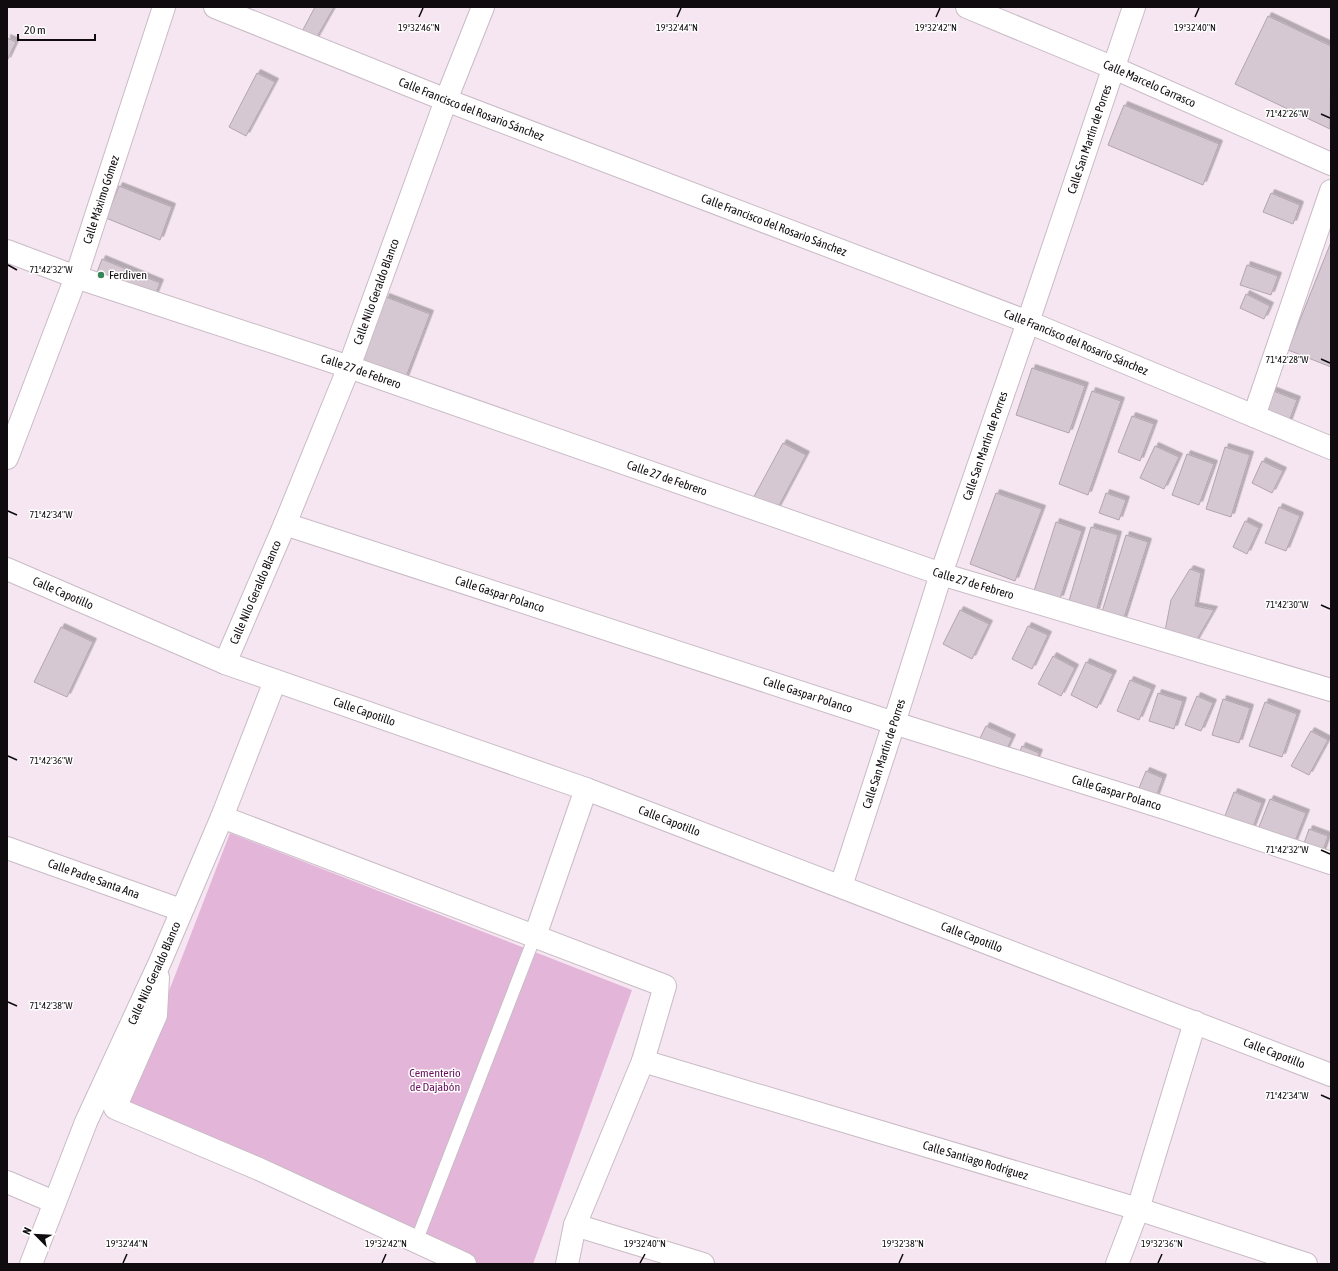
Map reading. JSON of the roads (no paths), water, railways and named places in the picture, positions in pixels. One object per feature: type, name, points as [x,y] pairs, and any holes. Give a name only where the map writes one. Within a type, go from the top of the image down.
[{"type":"street","name":"Calle Máximo Gómez","points":[[7,458],[76,277],[164,7]]},
{"type":"street","name":"Calle Francisco del Rosario Sánchez","points":[[215,7],[446,100],[1028,322],[1331,448]]},
{"type":"street","name":"Calle Nilo Geraldo Blanco","points":[[225,663],[285,524],[349,367],[446,100],[483,7]]},
{"type":"street","name":"Calle Marcelo Carrasco","points":[[967,7],[1114,68],[1331,164]]},
{"type":"street","name":"Calle San Martín de Porres","points":[[841,886],[941,574],[1134,7]]},
{"type":"street","points":[[1254,416],[1331,191]]},
{"type":"street","name":"Calle 27 de Febrero","points":[[7,251],[76,277],[349,367],[941,574],[1331,690]]},
{"type":"street","name":"Calle Gaspar Polanco","points":[[285,524],[894,723],[1168,809],[1331,863]]},
{"type":"street","name":"Calle Capotillo","points":[[7,569],[225,663],[586,789],[1331,1075]]},
{"type":"street","name":"Calle Nilo Geraldo Blanco","points":[[31,1264],[86,1122],[160,962],[222,817],[275,681]]},
{"type":"street","points":[[535,936],[586,789]]},
{"type":"street","points":[[222,817],[665,986],[643,1062],[575,1225],[567,1264]]},
{"type":"street","name":"Calle Padre Santa Ana","points":[[7,848],[181,910]]},
{"type":"street","points":[[160,962],[156,1015],[115,1108],[259,1170],[465,1264]]},
{"type":"street","points":[[1117,1264],[1138,1209],[1194,1022]]},
{"type":"street","name":"Calle Santiago Rodríguez","points":[[643,1062],[1138,1209],[1306,1264]]},
{"type":"street","points":[[7,1182],[54,1202]]},
{"type":"street","points":[[575,1225],[703,1264]]},
{"type":"lane","points":[[416,1242],[535,936]]},
{"type":"place","name":"Ferdiven","points":[[101,275]]},
{"type":"park label","name":"Cementerio de Dajabón","points":[[435,1080]]}]
